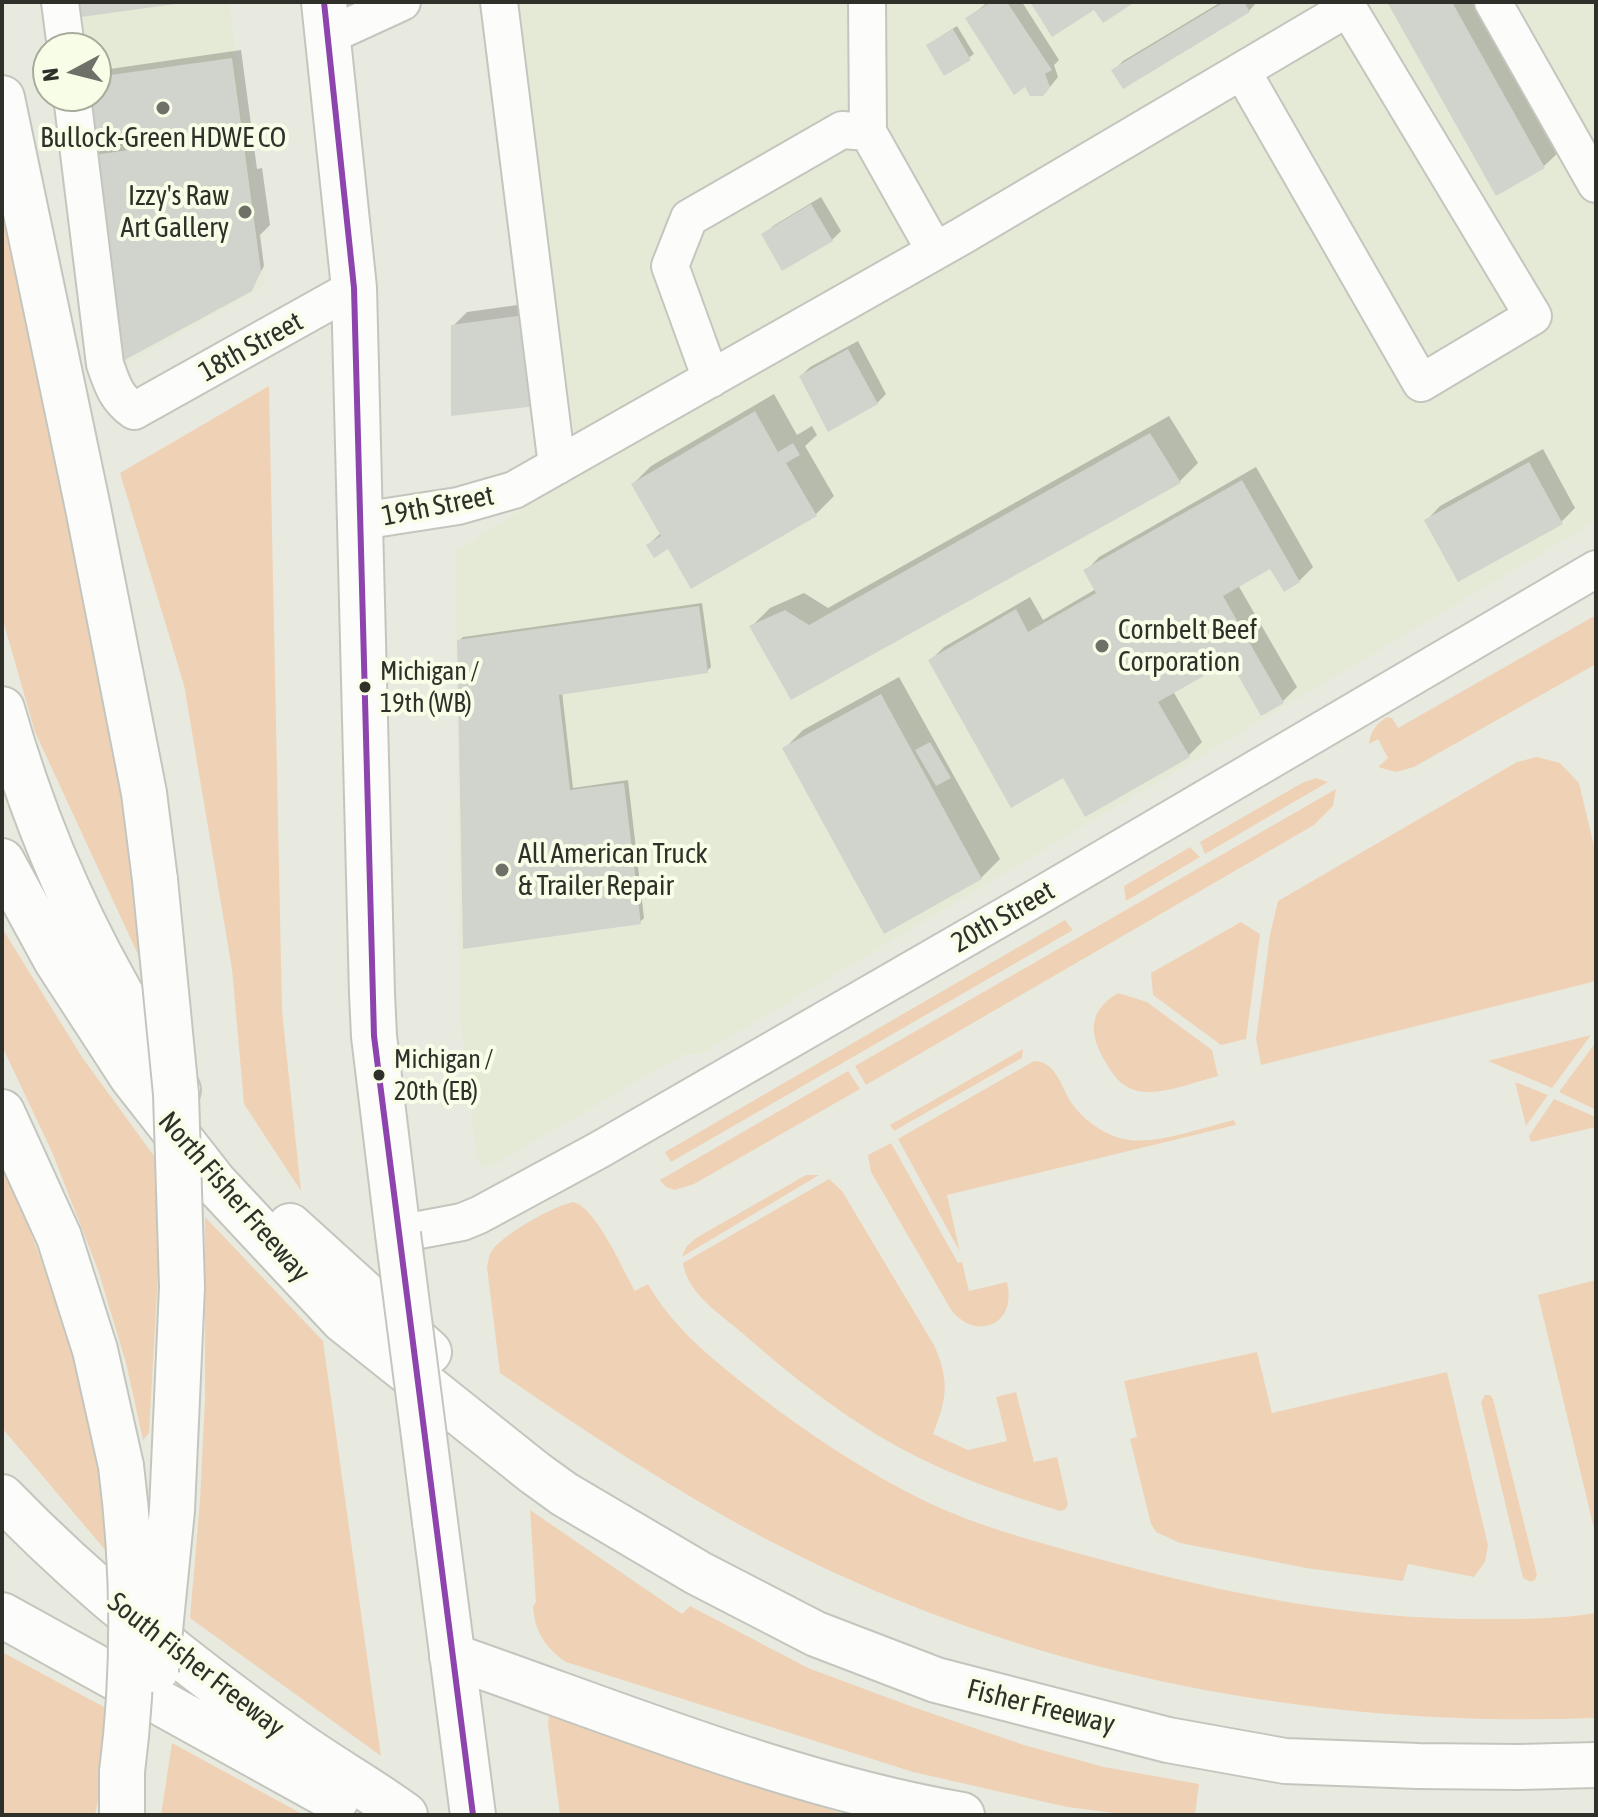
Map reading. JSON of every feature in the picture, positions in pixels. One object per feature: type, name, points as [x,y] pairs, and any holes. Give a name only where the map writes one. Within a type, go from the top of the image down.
[{"type":"main road","points":[[326,19],[354,288],[372,1008],[390,1172],[473,1815]]},
{"type":"main road","points":[[2,98],[144,793],[176,1094],[182,1287],[172,1510],[156,1679],[128,1796]]},
{"type":"main road","points":[[2,709],[19,768],[63,878],[115,983],[184,1099],[278,1215],[488,1404],[535,1473]]},
{"type":"main road","name":"North Fisher Freeway","points":[[2,861],[56,960],[124,1064],[215,1183],[343,1320],[535,1473]]},
{"type":"main road","points":[[2,1112],[59,1237],[95,1350],[121,1466],[130,1563],[132,1635],[128,1796]]},
{"type":"main road","name":"Fisher Freeway","points":[[535,1473],[564,1494],[698,1573],[816,1634],[936,1680],[1168,1740],[1285,1761],[1447,1767],[1596,1765]]},
{"type":"main road","name":"South Fisher Freeway","points":[[2,1497],[111,1601],[185,1662],[291,1740],[364,1785],[405,1815]]},
{"type":"main road","points":[[2,1615],[367,1815]]},
{"type":"main road","points":[[452,1656],[742,1757],[906,1805],[962,1815]]},
{"type":"street","points":[[60,2],[64,32]]},
{"type":"street","points":[[326,19],[402,2]]},
{"type":"street","points":[[499,2],[557,466]]},
{"type":"street","points":[[867,2],[868,132],[935,251]]},
{"type":"street","points":[[1493,2],[1596,184]]},
{"type":"street","points":[[1242,71],[1421,383],[1533,316],[1350,5]]},
{"type":"street","name":"19th Street","points":[[361,521],[458,506],[514,490],[935,251],[1350,5]]},
{"type":"street","name":"18th Street","points":[[74,112],[105,364],[114,391],[122,403],[134,411],[354,288]]},
{"type":"street","points":[[711,379],[670,266],[689,218],[842,130],[868,132]]},
{"type":"street","name":"20th Street","points":[[398,1234],[462,1222],[479,1215],[599,1150],[1596,569]]},
{"type":"shaded area","points":[[69,2],[229,2],[265,285],[119,368],[93,188],[95,112],[112,112],[112,32],[73,32]]},
{"type":"shaded area","points":[[517,2],[1596,2],[1596,521],[703,1053],[682,1055],[492,1166],[482,1167],[477,1158],[460,1016],[455,551],[580,473],[538,187]]},
{"type":"shaded area","points":[[2,189],[103,686],[127,826],[141,961],[35,732],[2,617]]},
{"type":"shaded area","points":[[269,386],[282,1011],[301,1191],[244,1104],[232,969],[184,685],[120,473]]},
{"type":"shaded area","points":[[1596,615],[1596,664],[1414,767],[1396,772],[1378,767],[1388,758],[1378,739],[1369,744],[1372,732],[1383,719],[1392,718],[1398,728]]},
{"type":"shaded area","points":[[1537,757],[1560,763],[1579,783],[1596,854],[1596,981],[1261,1065],[1256,1039],[1270,935],[1278,901],[1517,762]]},
{"type":"shaded area","points":[[1316,778],[1328,782],[1205,854],[1200,842]]},
{"type":"shaded area","points":[[1336,789],[1333,806],[1314,825],[866,1085],[855,1066]]},
{"type":"shaded area","points":[[1190,847],[1200,857],[1126,901],[1124,886]]},
{"type":"shaded area","points":[[1065,920],[1073,930],[671,1162],[665,1152]]},
{"type":"shaded area","points":[[1241,922],[1260,934],[1246,1039],[1221,1045],[1153,995],[1151,973]]},
{"type":"shaded area","points":[[2,928],[82,1057],[157,1160],[160,1240],[149,1433],[143,1440],[126,1363],[98,1270],[52,1152],[2,1046]]},
{"type":"shaded area","points":[[1118,993],[1147,1002],[1212,1050],[1218,1076],[1157,1092],[1138,1091],[1123,1084],[1106,1063],[1094,1033],[1096,1016]]},
{"type":"shaded area","points":[[1591,1035],[1552,1088],[1488,1061]]},
{"type":"shaded area","points":[[1596,1042],[1596,1110],[1559,1092]]},
{"type":"shaded area","points":[[1023,1049],[1022,1058],[894,1131],[890,1125]]},
{"type":"shaded area","points":[[1034,1061],[1054,1071],[1073,1105],[1083,1116],[1117,1137],[1150,1140],[1234,1120],[1236,1125],[947,1195],[960,1252],[898,1139]]},
{"type":"shaded area","points":[[848,1071],[860,1089],[694,1184],[675,1190],[666,1187],[660,1180]]},
{"type":"shaded area","points":[[1515,1082],[1548,1095],[1526,1126]]},
{"type":"shaded area","points":[[1554,1099],[1596,1117],[1596,1127],[1531,1142],[1529,1136]]},
{"type":"shaded area","points":[[891,1143],[958,1263],[962,1262],[969,1291],[1007,1282],[1009,1298],[1006,1310],[991,1325],[970,1324],[950,1308],[871,1172],[868,1155]]},
{"type":"shaded area","points":[[2,1157],[47,1275],[86,1396],[103,1487],[106,1551],[2,1428]]},
{"type":"shaded area","points":[[806,1175],[819,1175],[682,1257],[686,1247],[696,1238]]},
{"type":"shaded area","points":[[829,1179],[842,1191],[934,1345],[943,1369],[945,1390],[933,1434],[968,1450],[1007,1441],[996,1397],[1016,1392],[1034,1462],[1057,1457],[1068,1504],[1065,1510],[1039,1505],[959,1476],[879,1436],[778,1364],[714,1310],[691,1284],[683,1263]]},
{"type":"shaded area","points":[[573,1202],[582,1206],[600,1227],[635,1291],[648,1284],[671,1317],[712,1358],[819,1439],[927,1502],[990,1527],[1077,1553],[1243,1594],[1291,1602],[1340,1610],[1437,1618],[1542,1618],[1596,1613],[1596,1718],[1489,1719],[1382,1714],[1275,1702],[1169,1683],[1065,1657],[963,1625],[863,1586],[766,1539],[630,1460],[500,1373],[487,1267],[491,1253],[500,1242],[530,1221]]},
{"type":"shaded area","points":[[205,1217],[323,1341],[381,1756],[190,1618],[205,1399]]},
{"type":"shaded area","points":[[1596,1280],[1596,1537],[1538,1295]]},
{"type":"shaded area","points":[[1257,1352],[1272,1413],[1447,1372],[1488,1545],[1485,1562],[1474,1577],[1408,1564],[1403,1581],[1306,1568],[1180,1543],[1156,1532],[1151,1524],[1130,1439],[1137,1437],[1124,1381]]},
{"type":"shaded area","points":[[1485,1395],[1493,1399],[1537,1575],[1531,1582],[1523,1578],[1481,1402]]},
{"type":"shaded area","points":[[530,1510],[682,1614],[690,1606],[808,1668],[1024,1745],[1104,1767],[1199,1784],[1195,1815],[1130,1815],[1067,1807],[913,1772],[566,1662],[547,1645],[536,1624]]},
{"type":"shaded area","points":[[2,1652],[106,1708],[102,1780],[95,1815],[2,1815]]},
{"type":"shaded area","points":[[549,1713],[650,1751],[846,1815],[560,1815]]},
{"type":"shaded area","points":[[172,1743],[304,1815],[161,1815]]},
{"type":"building","points":[[71,2],[175,2],[175,4],[74,18]]},
{"type":"building","points":[[991,2],[1007,2],[1052,70],[1045,74],[1050,87],[1043,96],[1030,96],[1025,87],[1014,95],[965,18]]},
{"type":"building","points":[[1030,2],[1132,4],[1103,23],[1094,10],[1052,37]]},
{"type":"building","points":[[1224,2],[1244,2],[1250,12],[1123,89],[1111,70]]},
{"type":"building","points":[[1387,2],[1452,2],[1545,168],[1496,196]]},
{"type":"building","points":[[953,29],[971,60],[944,76],[926,45]]},
{"type":"building","points":[[232,58],[261,271],[252,291],[123,361],[94,155],[157,146],[155,132],[92,141],[88,112],[112,112],[112,75]]},
{"type":"building","points":[[811,204],[833,241],[782,271],[761,234]]},
{"type":"building","points":[[525,315],[536,406],[451,416],[451,325]]},
{"type":"building","points":[[848,349],[878,404],[828,432],[799,376]]},
{"type":"building","points":[[755,411],[778,452],[793,443],[800,455],[786,463],[817,516],[691,589],[668,549],[654,558],[646,545],[661,536],[631,484]]},
{"type":"building","points":[[1150,433],[1181,483],[791,700],[749,626],[785,610],[809,625]]},
{"type":"building","points":[[1529,462],[1563,524],[1458,582],[1424,520]]},
{"type":"building","name":"Cornbelt Beef Corporation","points":[[1242,480],[1300,582],[1284,592],[1270,569],[1223,596],[1284,703],[1261,716],[1230,661],[1158,702],[1190,757],[1085,817],[1063,778],[1011,808],[928,660],[1016,609],[1028,632],[1096,593],[1083,570]]},
{"type":"building","points":[[699,606],[708,673],[559,695],[570,790],[624,783],[641,924],[463,949],[457,640]]},
{"type":"building","points":[[881,694],[982,879],[884,934],[782,748]]},
{"type":"building","points":[[930,742],[951,778],[936,786],[915,750]]},
{"type":"transit line","points":[[324,2],[354,288],[374,1036],[473,1815]]},
{"type":"place","name":"Bullock-Green HDWE CO","points":[[163,108]]},
{"type":"place","name":"Izzy's Raw Art Gallery","points":[[245,212]]},
{"type":"place","name":"Cornbelt Beef Corporation","points":[[1102,646]]},
{"type":"place","name":"Michigan / 19th (WB)","points":[[365,687]]},
{"type":"place","name":"All American Truck & Trailer Repair","points":[[502,870]]},
{"type":"place","name":"Michigan / 20th (EB)","points":[[379,1075]]}]
